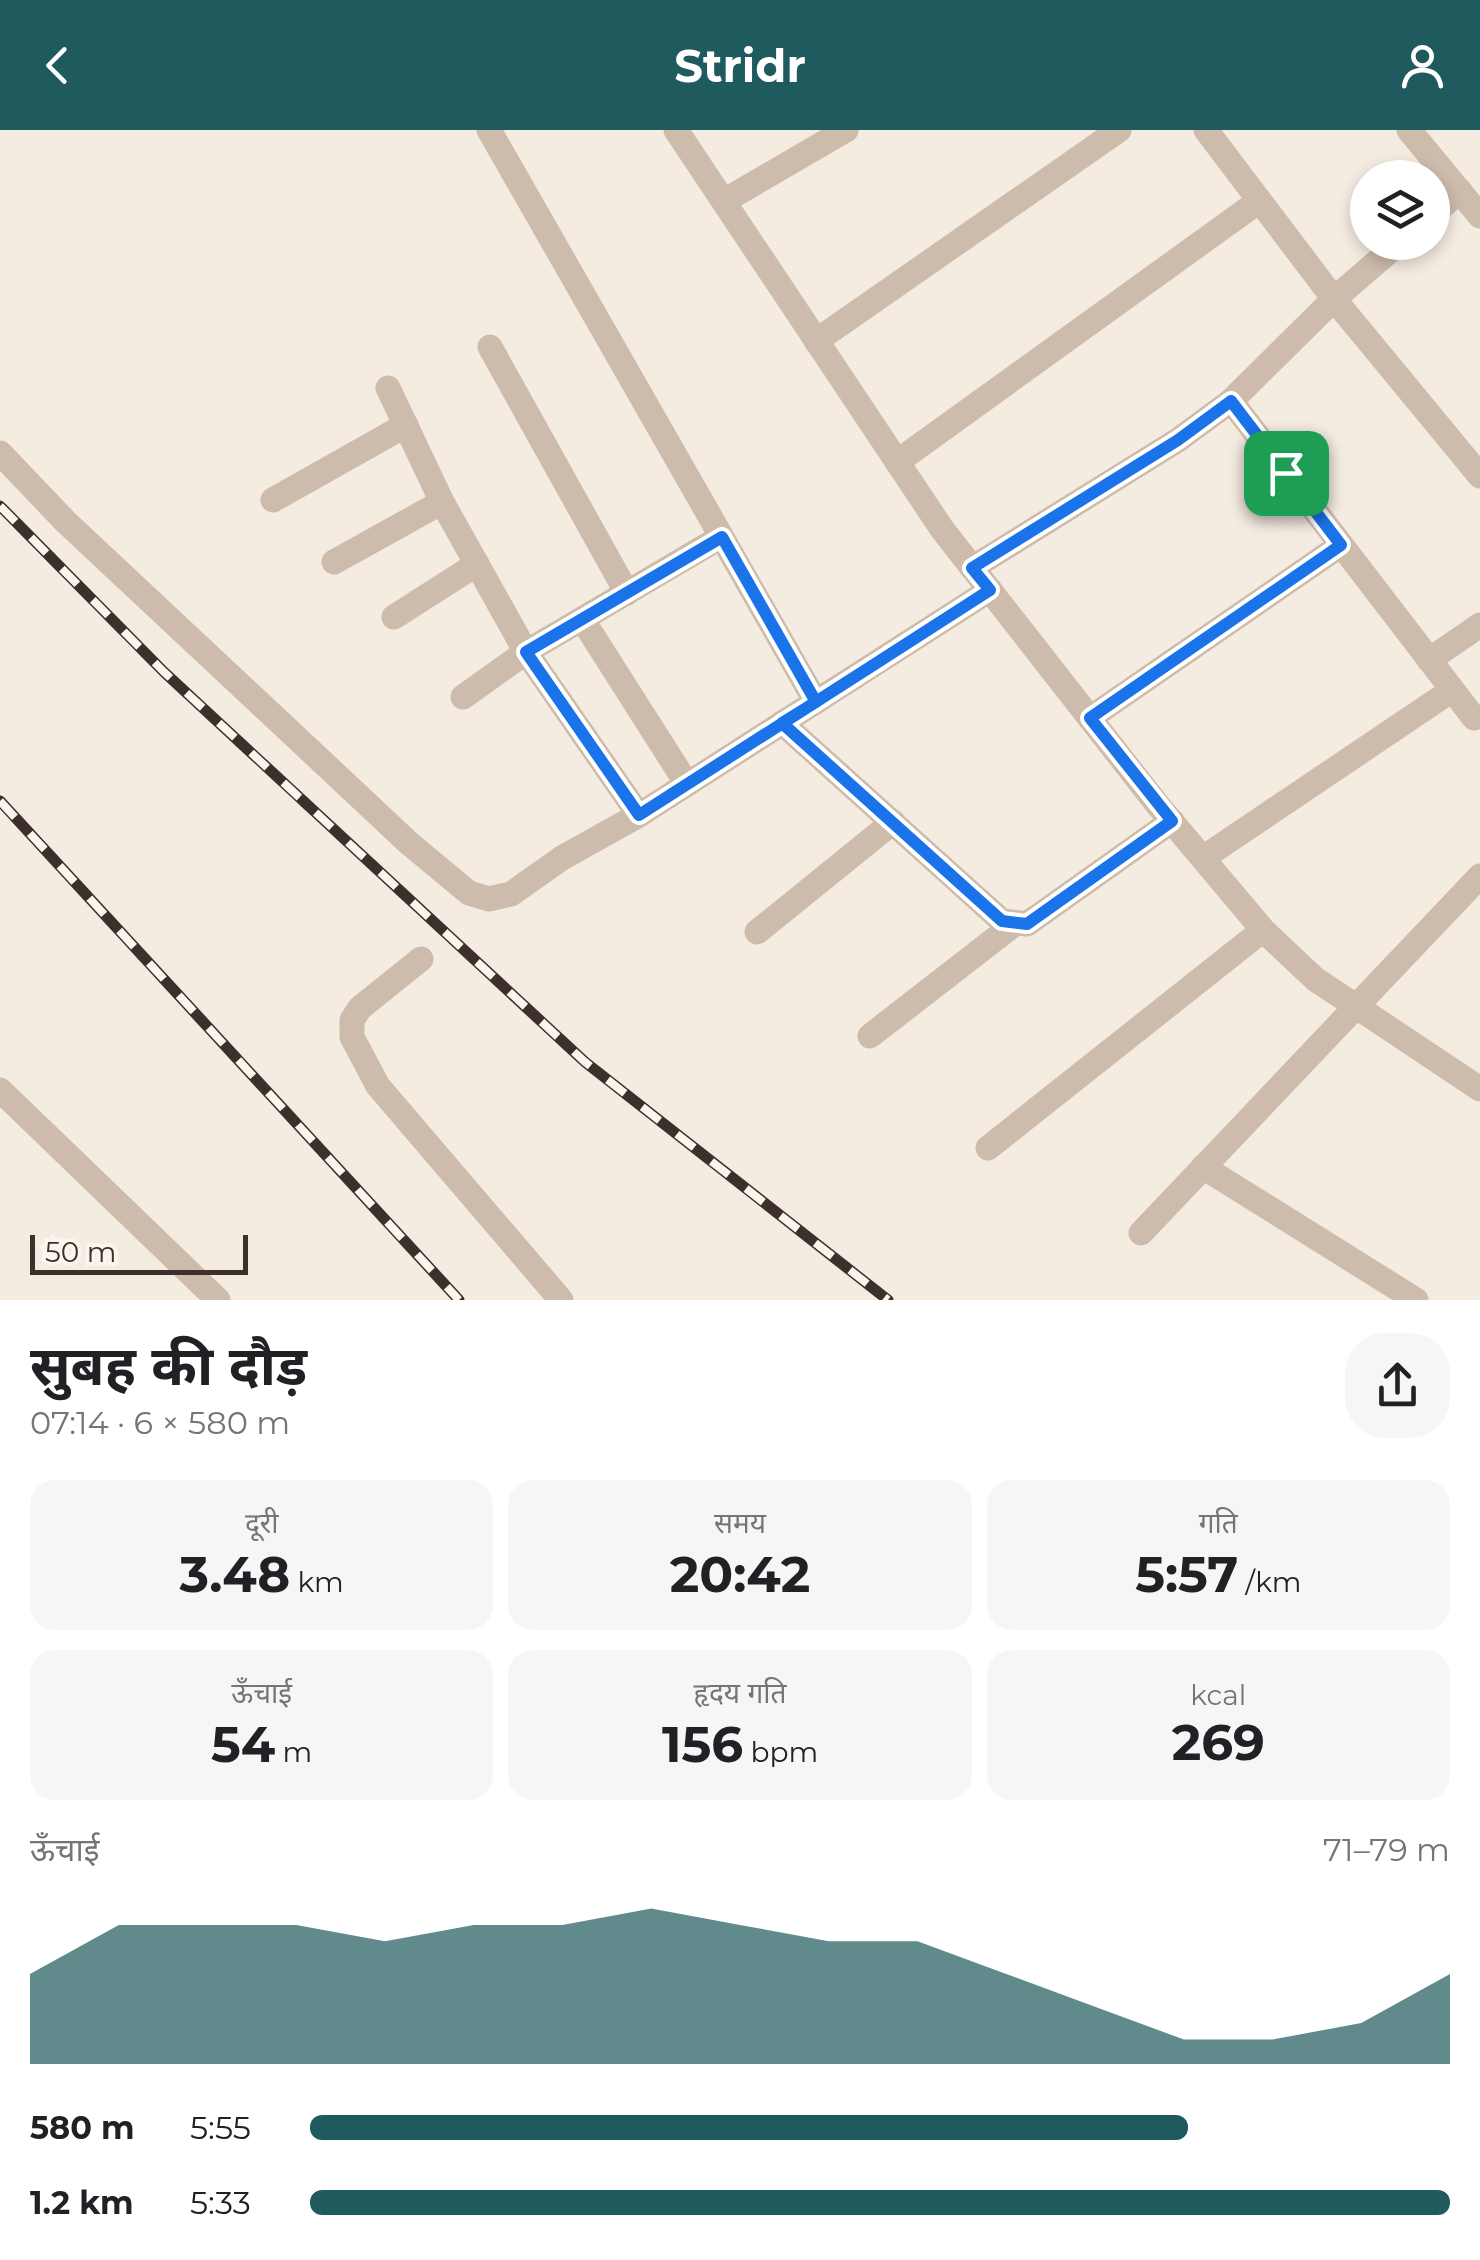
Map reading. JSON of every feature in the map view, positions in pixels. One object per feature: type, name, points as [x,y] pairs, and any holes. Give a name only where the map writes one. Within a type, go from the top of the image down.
[{"type":"street","points":[[489,130],[816,702]]},
{"type":"street","points":[[676,130],[972,568],[1262,930],[1315,979],[1480,1089]]},
{"type":"street","points":[[724,201],[846,130]]},
{"type":"street","points":[[816,341],[1119,130]]},
{"type":"street","points":[[1206,130],[1334,299],[1480,476]]},
{"type":"street","points":[[1408,130],[1480,216]]},
{"type":"street","points":[[1450,200],[1460,192]]},
{"type":"street","points":[[897,462],[1259,201]]},
{"type":"street","points":[[972,568],[1178,440],[1231,401],[1379,260]]},
{"type":"street","points":[[490,347],[627,592]]},
{"type":"street","points":[[388,388],[442,502],[526,652],[639,815]]},
{"type":"street","points":[[1231,401],[1474,718]]},
{"type":"street","points":[[273,500],[406,425]]},
{"type":"street","points":[[0,453],[93,548],[410,844],[469,893],[489,899],[511,894],[562,858],[639,815],[990,590]]},
{"type":"street","points":[[334,562],[442,502]]},
{"type":"street","points":[[463,698],[526,652],[722,537]]},
{"type":"street","points":[[1090,718],[1341,545]]},
{"type":"street","points":[[394,616],[477,564]]},
{"type":"street","points":[[582,620],[687,784]]},
{"type":"street","points":[[1429,660],[1480,625]]},
{"type":"street","points":[[1202,858],[1452,690]]},
{"type":"street","points":[[782,723],[1002,921],[1013,925],[1027,924],[1172,821]]},
{"type":"street","points":[[757,932],[893,822]]},
{"type":"street","points":[[1141,1233],[1480,876]]},
{"type":"street","points":[[870,1036],[1013,925]]},
{"type":"street","points":[[988,1148],[1262,930]]},
{"type":"street","points":[[420,958],[360,1008],[352,1020],[352,1037],[378,1086],[561,1300]]},
{"type":"street","points":[[0,1090],[218,1300]]},
{"type":"street","points":[[1203,1167],[1416,1300]]},
{"type":"railway","points":[[0,506],[164,672],[585,1062],[888,1300]]},
{"type":"railway","points":[[0,801],[459,1300]]},
{"type":"route","points":[[1286,473],[1231,401],[1178,440],[972,568],[990,590],[816,702],[782,723],[639,815],[526,652],[722,537],[816,702],[782,723],[1002,921],[1027,924],[1172,821],[1090,718],[1341,545],[1286,473]]}]
